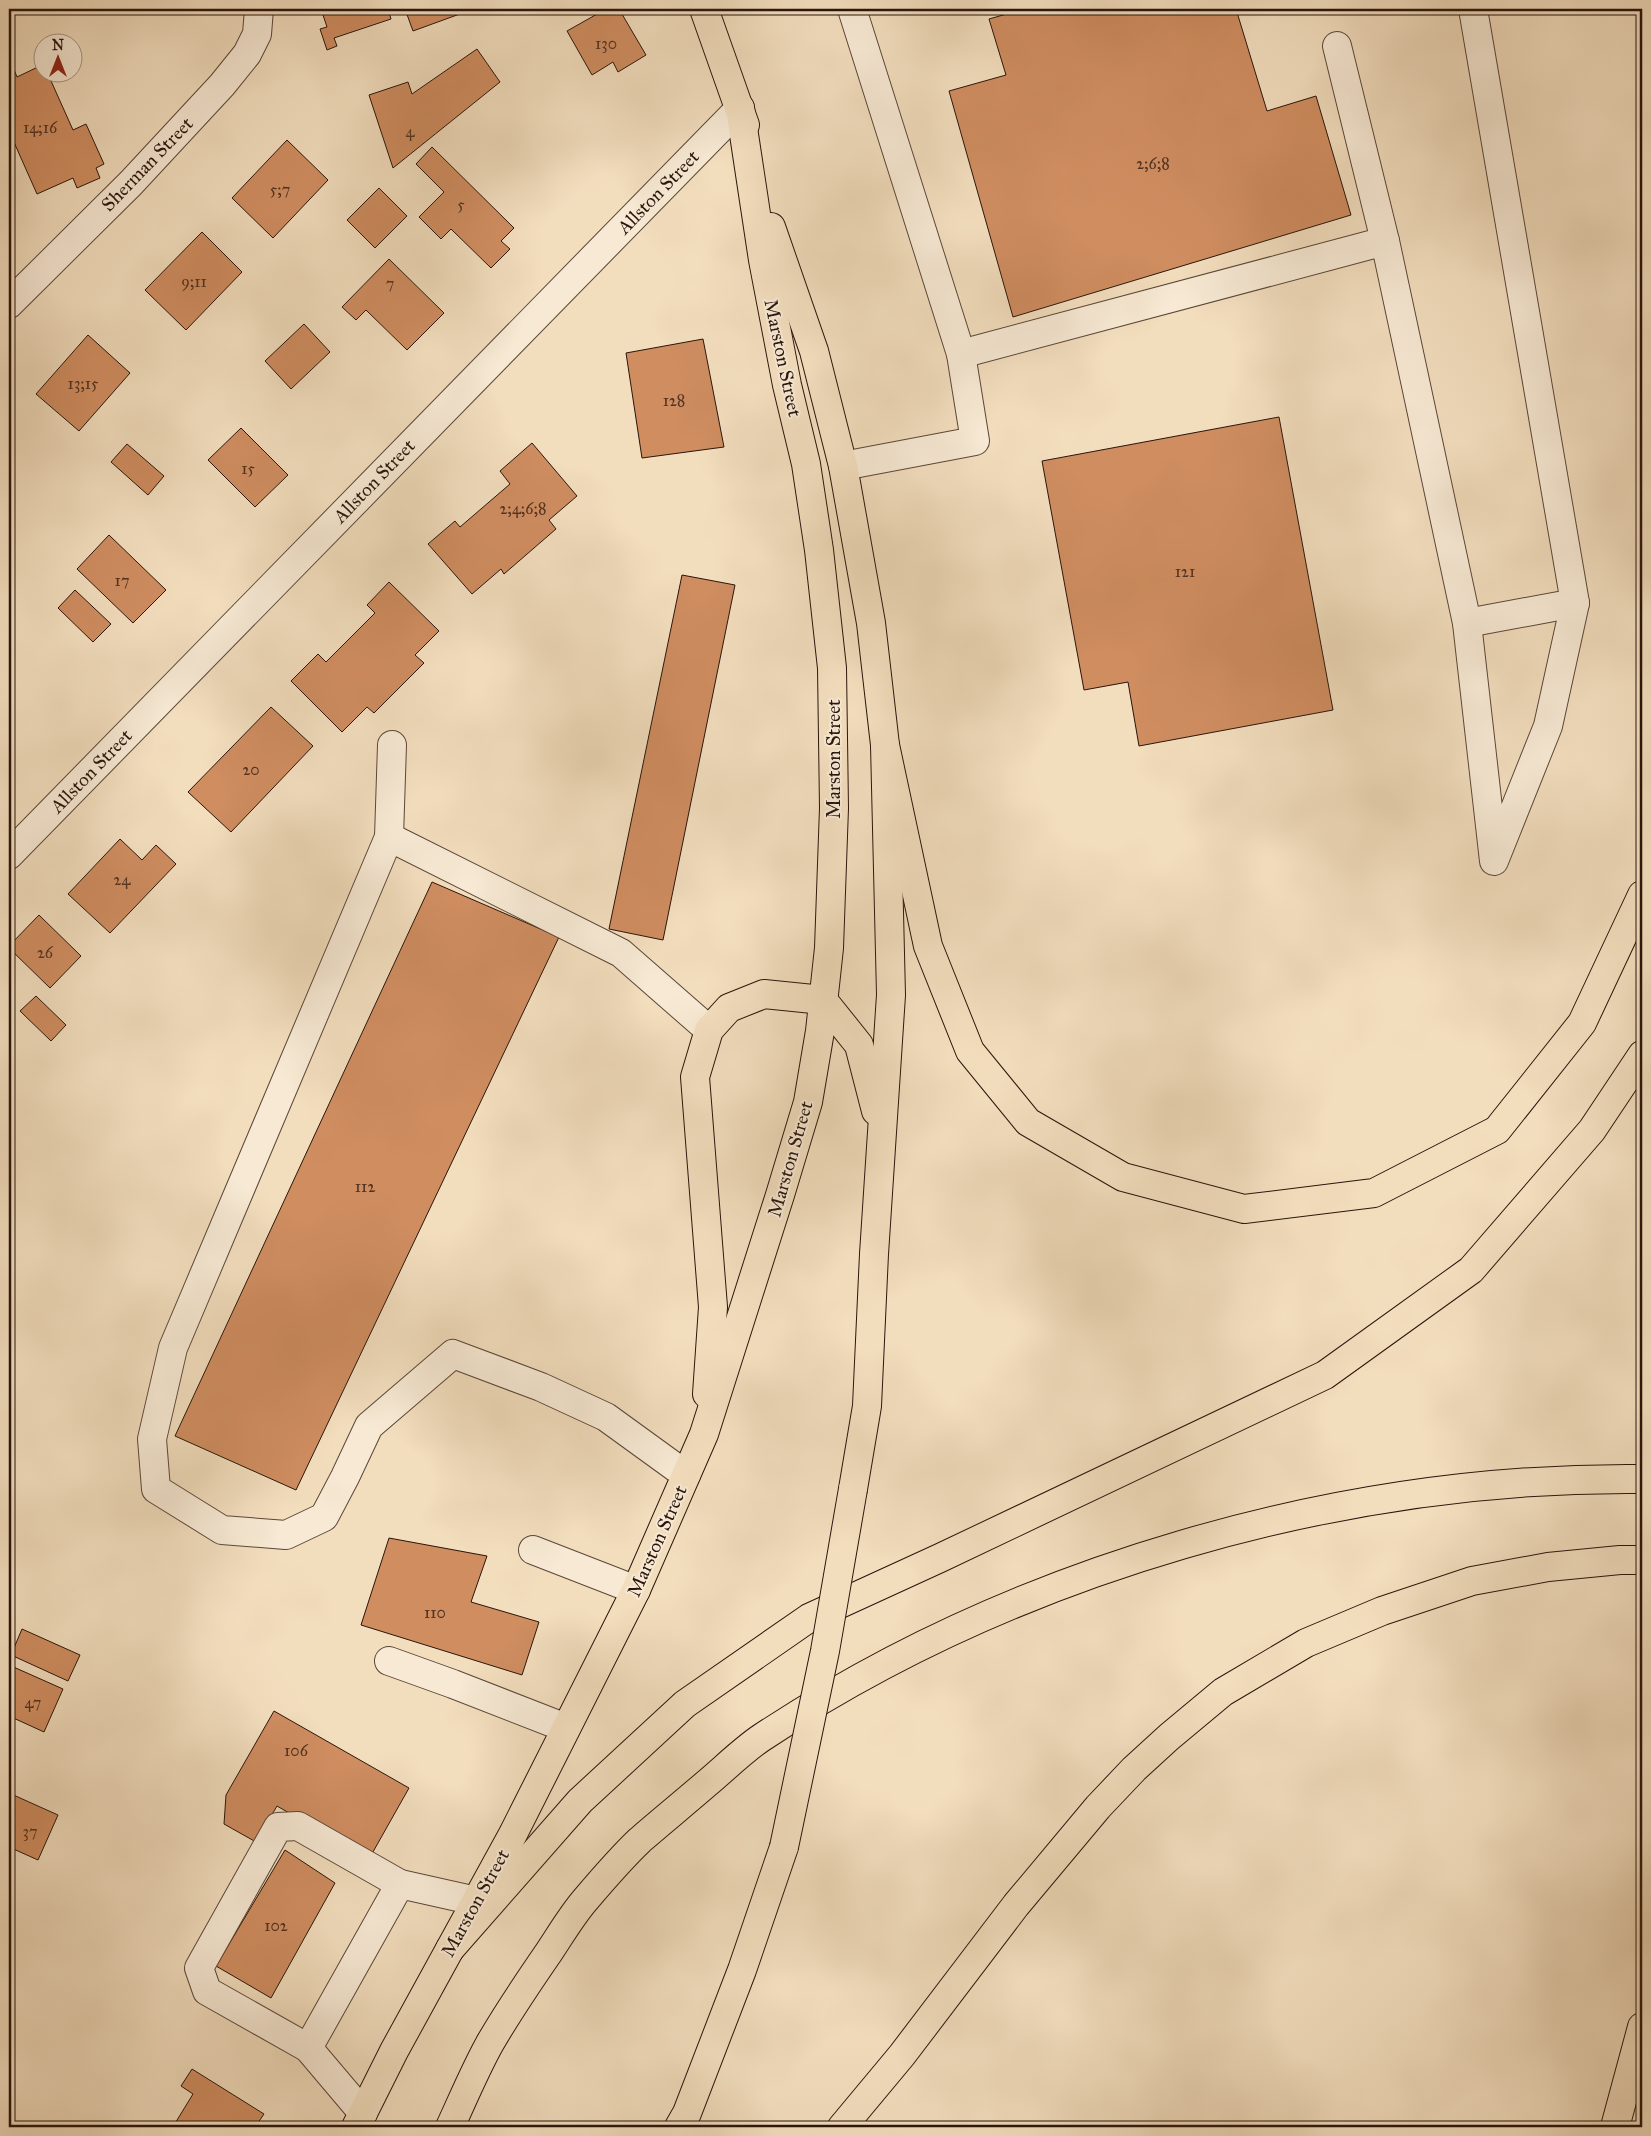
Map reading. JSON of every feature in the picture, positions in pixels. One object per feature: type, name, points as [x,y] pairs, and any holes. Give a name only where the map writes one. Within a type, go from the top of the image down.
[{"type":"main road","name":"Marston Street","points":[[678,2127],[687,2112],[742,1970],[784,1847],[825,1650],[868,1406],[874,1254],[892,995],[885,745],[871,623],[843,466],[814,351],[774,238],[740,108],[704,9]]},
{"type":"main road","name":"Marston Street","points":[[360,2120],[513,1834],[636,1590],[704,1434],[778,1204],[808,1102],[829,948],[834,808],[832,668],[819,550],[806,464],[787,385],[763,260],[740,108]]},
{"type":"main road","points":[[885,745],[928,946],[970,1051],[1028,1122],[1123,1177],[1244,1209],[1374,1193],[1497,1130],[1582,1023],[1642,895]]},
{"type":"main road","points":[[704,1434],[713,1307],[695,1077],[709,1030],[729,1008],[764,994],[823,1000],[859,1045],[882,1136]]},
{"type":"main road","points":[[450,1949],[580,1801],[685,1704],[809,1618],[940,1558],[1325,1375],[1471,1270],[1592,1130],[1642,1055]]},
{"type":"main road","points":[[450,2127],[490,2043],[544,1959],[583,1902],[637,1843],[758,1740],[875,1668],[947,1632],[1080,1578],[1186,1543],[1285,1518],[1367,1502],[1539,1480],[1642,1479]]},
{"type":"main road","points":[[842,2127],[902,2055],[1016,1905],[1098,1807],[1134,1769],[1223,1692],[1306,1644],[1382,1611],[1472,1581],[1548,1567],[1620,1560],[1642,1560]]},
{"type":"main road","points":[[1615,2127],[1642,2027]]},
{"type":"street","name":"Sherman Street","points":[[9,304],[131,182],[222,85],[246,54],[257,34],[258,9]]},
{"type":"street","points":[[843,466],[975,441],[961,354],[852,9]]},
{"type":"street","points":[[1337,46],[1385,241],[1467,623],[1494,861],[1548,726],[1576,603],[1473,9]]},
{"type":"street","name":"Allston Street","points":[[9,855],[740,108]]},
{"type":"street","points":[[961,354],[1385,241]]},
{"type":"street","points":[[1467,623],[1576,603]]},
{"type":"street","points":[[392,745],[389,837],[173,1348],[152,1439],[156,1490],[222,1530],[286,1535],[324,1517],[346,1478],[369,1426],[453,1354],[541,1387],[606,1417],[686,1475]]},
{"type":"street","points":[[389,837],[620,953],[709,1030]]},
{"type":"street","points":[[533,1550],[636,1590]]},
{"type":"street","points":[[389,1661],[566,1728]]},
{"type":"street","points":[[360,2120],[308,2048],[207,1991],[199,1968],[278,1827],[298,1826],[400,1884],[476,1901]]},
{"type":"street","points":[[308,2048],[400,1884]]},
{"type":"building","points":[[321,9],[388,9],[391,19],[334,38],[337,46],[327,50],[320,29],[327,27]]},
{"type":"building","points":[[405,9],[468,9],[468,11],[413,31]]},
{"type":"building","points":[[606,9],[619,9],[646,55],[618,72],[613,62],[592,75],[567,31]]},
{"type":"building","points":[[1024,9],[1236,9],[1267,111],[1316,96],[1351,215],[1013,317],[949,91],[1006,75],[989,19]]},
{"type":"building","points":[[477,49],[500,82],[393,168],[369,95],[408,82],[412,94]]},
{"type":"building","points":[[13,67],[17,77],[32,70],[32,82],[51,82],[73,130],[86,124],[104,164],[96,168],[100,178],[77,188],[73,178],[37,194],[9,131],[9,69]]},
{"type":"building","points":[[287,140],[328,180],[273,238],[232,198]]},
{"type":"building","points":[[432,147],[514,228],[501,241],[510,249],[491,268],[451,229],[441,239],[419,217],[444,192],[416,164]]},
{"type":"building","points":[[379,188],[407,216],[375,248],[347,220]]},
{"type":"building","points":[[202,232],[242,272],[186,330],[145,290]]},
{"type":"building","points":[[389,259],[444,313],[407,350],[366,310],[356,320],[342,307]]},
{"type":"building","points":[[304,324],[330,352],[291,389],[265,361]]},
{"type":"building","points":[[88,335],[130,373],[79,431],[36,394]]},
{"type":"building","points":[[703,339],[724,447],[642,458],[626,353]]},
{"type":"building","points":[[1279,417],[1333,710],[1139,746],[1128,682],[1084,690],[1042,461]]},
{"type":"building","points":[[241,428],[288,475],[255,507],[208,460]]},
{"type":"building","points":[[532,443],[577,496],[549,520],[556,529],[504,574],[501,569],[472,594],[428,544],[455,521],[460,527],[510,484],[500,471]]},
{"type":"building","points":[[127,444],[164,476],[148,495],[111,462]]},
{"type":"building","points":[[109,535],[166,590],[133,623],[77,569]]},
{"type":"building","points":[[682,575],[735,585],[663,940],[609,929]]},
{"type":"building","points":[[389,582],[439,631],[415,655],[424,663],[374,713],[367,707],[342,732],[291,681],[318,654],[326,662],[375,613],[367,605]]},
{"type":"building","points":[[75,590],[111,624],[93,642],[58,608]]},
{"type":"building","points":[[271,707],[313,746],[231,832],[188,792]]},
{"type":"building","points":[[120,839],[142,860],[156,845],[176,864],[110,933],[68,894]]},
{"type":"building","points":[[432,882],[559,937],[296,1490],[175,1436]]},
{"type":"building","points":[[39,915],[81,956],[50,988],[9,948]]},
{"type":"building","points":[[36,996],[66,1025],[51,1041],[20,1011]]},
{"type":"building","points":[[389,1538],[487,1556],[471,1602],[539,1622],[522,1675],[361,1625]]},
{"type":"building","points":[[22,1629],[80,1655],[68,1681],[11,1655]]},
{"type":"building","points":[[9,1665],[63,1689],[44,1732],[9,1716]]},
{"type":"building","points":[[274,1711],[409,1788],[369,1859],[277,1806],[256,1842],[224,1824],[226,1795]]},
{"type":"building","points":[[9,1793],[58,1815],[38,1860],[9,1847]]},
{"type":"building","points":[[285,1850],[335,1883],[271,1998],[216,1966]]},
{"type":"building","points":[[192,2069],[264,2114],[255,2127],[177,2127],[174,2125],[193,2094],[181,2086]]}]
